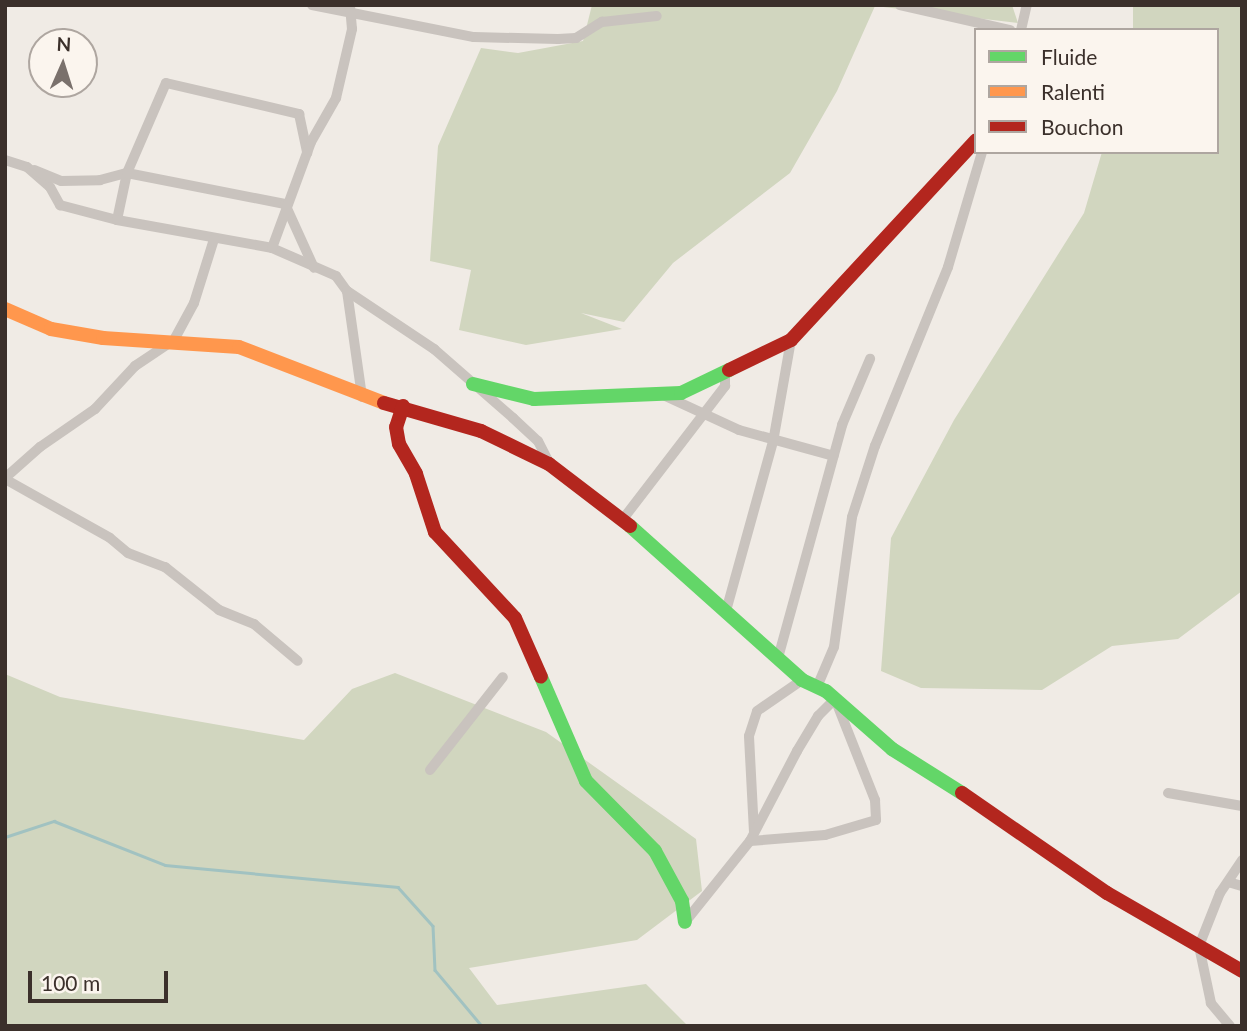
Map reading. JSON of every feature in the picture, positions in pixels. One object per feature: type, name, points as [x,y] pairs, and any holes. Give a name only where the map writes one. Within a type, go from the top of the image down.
[{"type":"street","points":[[312,5],[350,9],[474,37],[576,38],[602,22],[657,16]]},
{"type":"street","points":[[900,5],[1001,28]]},
{"type":"street","points":[[1021,28],[1027,5]]},
{"type":"street","points":[[272,248],[285,204],[307,153],[336,99],[352,29],[350,9]]},
{"type":"street","points":[[117,220],[127,173],[166,83],[299,114],[307,153]]},
{"type":"street","points":[[473,384],[534,399],[681,393],[791,340],[974,143]]},
{"type":"street","points":[[817,687],[834,647],[852,517],[875,446],[948,267],[981,154]]},
{"type":"street","points":[[5,160],[61,181],[127,173],[285,204]]},
{"type":"street","points":[[27,167],[50,187],[60,205],[117,220],[272,248],[336,276],[347,291],[434,349],[538,441],[549,464]]},
{"type":"street","points":[[285,204],[314,268]]},
{"type":"street","points":[[214,239],[194,303],[168,343],[135,366],[95,409],[40,447],[5,479],[89,525],[128,554],[165,567],[219,610],[254,624],[298,661]]},
{"type":"street","points":[[347,291],[362,397]]},
{"type":"street","points":[[5,309],[51,329],[168,343],[239,347],[362,397],[403,406],[481,431],[549,464],[623,519],[802,680],[835,699],[892,749],[1007,821],[1107,893],[1242,971]]},
{"type":"street","points":[[726,611],[773,442],[791,340]]},
{"type":"street","points":[[778,659],[834,456],[858,380],[870,359]]},
{"type":"street","points":[[623,519],[699,414],[724,386],[726,371]]},
{"type":"street","points":[[661,394],[699,414],[773,442],[834,456]]},
{"type":"street","points":[[403,406],[396,427],[399,444],[416,474],[435,532],[514,618],[586,781],[655,851],[682,901],[685,922]]},
{"type":"street","points":[[430,770],[503,677]]},
{"type":"street","points":[[752,837],[750,736],[757,711],[802,680]]},
{"type":"street","points":[[685,922],[752,837],[804,739],[835,699]]},
{"type":"street","points":[[752,837],[825,835],[876,820],[875,800],[835,699]]},
{"type":"street","points":[[1168,793],[1242,806]]},
{"type":"street","points":[[1230,1026],[1211,1003],[1199,946],[1228,881],[1242,860]]},
{"type":"street","points":[[1228,881],[1242,886]]},
{"type":"green space","points":[[592,5],[1012,5],[1018,23],[875,6],[837,91],[790,173],[673,263],[624,322],[581,313],[622,329],[526,345],[459,330],[471,270],[430,261],[438,146],[481,48],[518,53],[583,41]]},
{"type":"green space","points":[[1133,5],[1242,5],[1242,591],[1178,639],[1112,646],[1042,690],[921,688],[881,671],[891,538],[954,420],[1084,213],[1101,154],[1219,154],[1219,28],[1133,28]]},
{"type":"green space","points":[[395,673],[546,732],[696,839],[702,891],[637,940],[469,968],[497,1005],[646,984],[688,1026],[5,1026],[5,674],[60,697],[304,740],[352,689]]},
{"type":"waterway","points":[[5,837],[54,821],[165,865],[398,887],[433,926],[435,970],[482,1026]]},
{"type":"traffic: fast","points":[[473,384],[534,399],[681,393],[729,370]]},
{"type":"traffic: fast","points":[[630,526],[802,680],[826,691],[892,749],[962,793]]},
{"type":"traffic: fast","points":[[541,677],[586,781],[655,851],[682,901],[685,922]]},
{"type":"traffic: slow","points":[[5,309],[51,329],[103,338],[239,347],[384,403]]},
{"type":"traffic: jam","points":[[729,370],[791,340],[974,142]]},
{"type":"traffic: jam","points":[[384,403],[481,431],[549,464],[630,526]]},
{"type":"traffic: jam","points":[[403,406],[396,427],[399,444],[416,474],[435,532],[515,618],[541,677]]},
{"type":"traffic: jam","points":[[962,793],[1107,893],[1242,971]]}]
